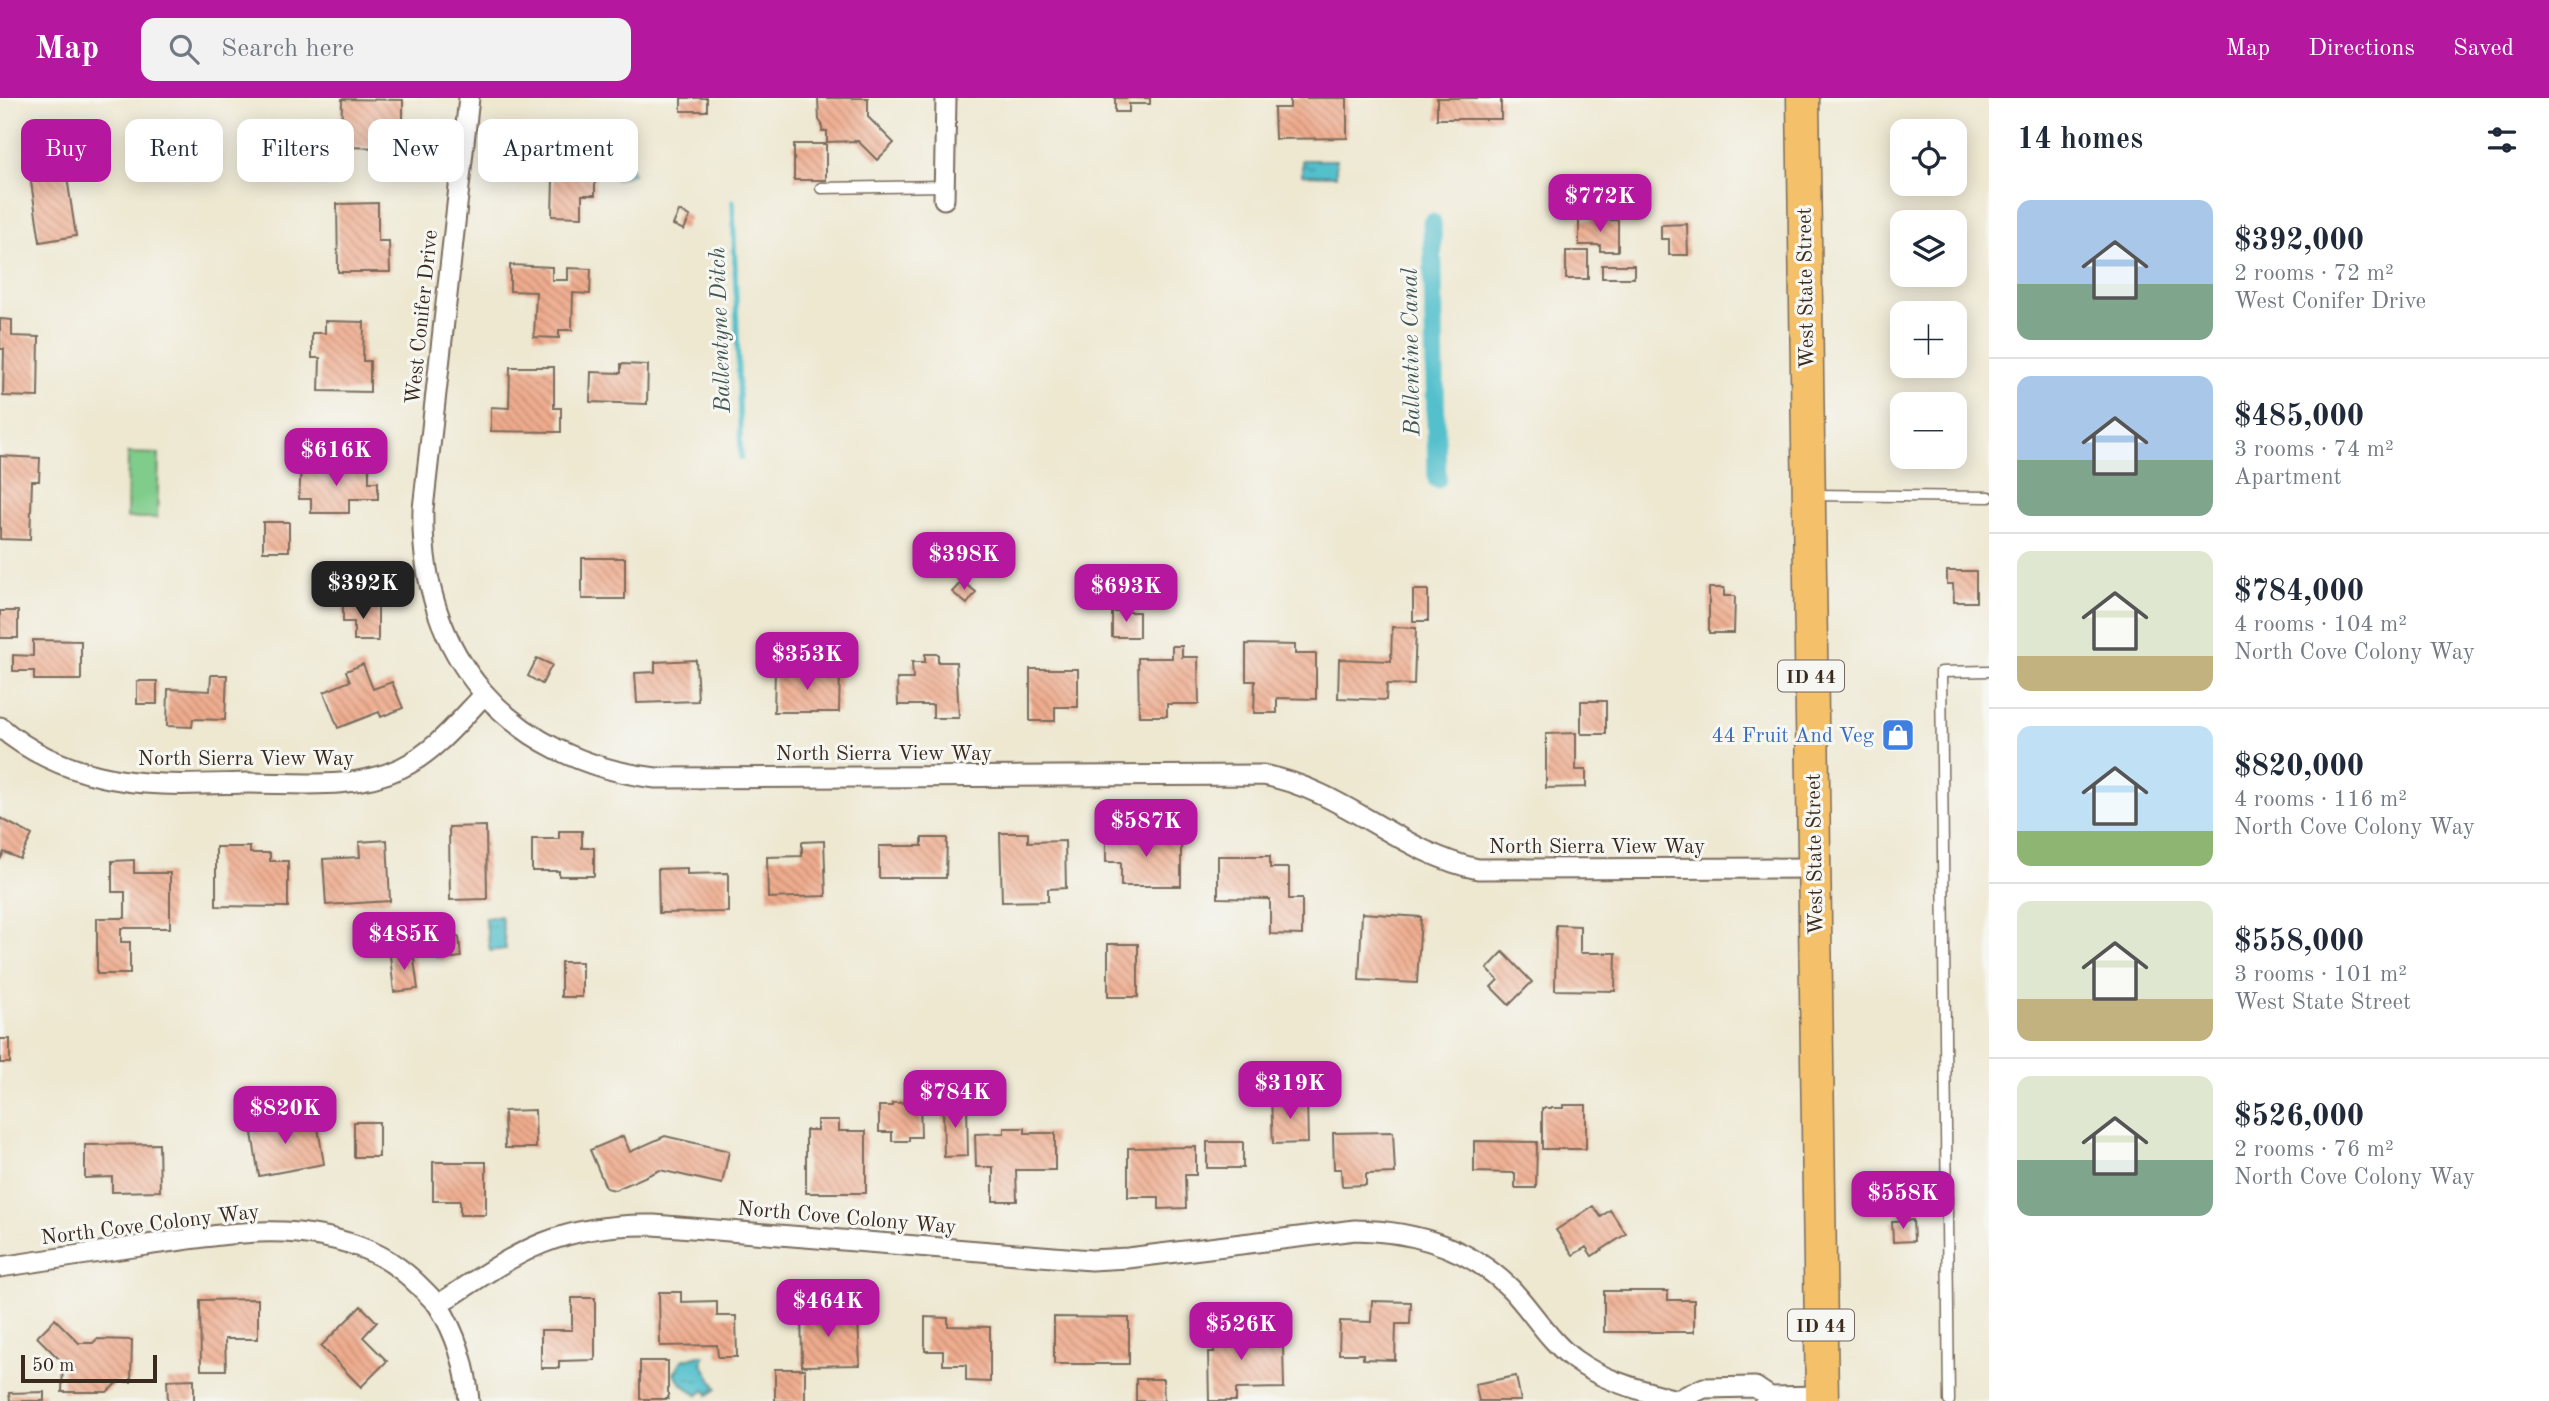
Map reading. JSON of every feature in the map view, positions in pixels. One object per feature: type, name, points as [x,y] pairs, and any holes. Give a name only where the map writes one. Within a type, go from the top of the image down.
[{"type":"main road","name":"West State Street","points":[[1802,98],[1822,1399]]},
{"type":"street","name":"West Conifer Drive","points":[[469,98],[422,531],[426,574],[438,616],[457,656],[485,694]]},
{"type":"street","points":[[944,192],[946,98]]},
{"type":"street","name":"North Sierra View Way","points":[[0,727],[57,762],[118,780],[160,784],[340,782],[382,776],[420,758],[485,694],[516,724],[552,748],[592,765],[656,778],[1263,775],[1304,785],[1438,859],[1478,869],[1814,868]]},
{"type":"street","name":"North Cove Colony Way","points":[[0,1267],[238,1232],[280,1231],[329,1239],[374,1252],[412,1278],[438,1305],[534,1245],[579,1230],[606,1226],[654,1225],[1091,1259],[1128,1258],[1355,1230],[1379,1230],[1429,1240],[1473,1260],[1510,1289],[1572,1357],[1617,1384],[1678,1401],[1704,1388],[1755,1387],[1767,1399],[1822,1399]]},
{"type":"street","points":[[438,1305],[462,1354],[469,1401]]},
{"type":"lane","points":[[821,188],[944,192]]},
{"type":"lane","points":[[1809,495],[1989,497]]},
{"type":"lane","points":[[1949,1401],[1941,672],[1989,671]]},
{"type":"green space","points":[[128,453],[159,454],[157,518],[127,518]]},
{"type":"water","points":[[1302,160],[1336,160],[1336,176],[1302,175]]},
{"type":"water","points":[[501,916],[506,949],[490,951],[485,918]]},
{"type":"water","points":[[704,1356],[702,1363],[717,1389],[708,1395],[705,1390],[698,1395],[694,1393],[674,1374],[682,1360]]},
{"type":"building","points":[[681,98],[707,98],[707,111],[681,111]]},
{"type":"building","points":[[818,98],[868,98],[868,117],[894,143],[877,160],[858,141],[827,142],[827,131],[822,131],[819,120]]},
{"type":"building","points":[[1115,98],[1150,98],[1150,104],[1129,104],[1129,112],[1115,112]]},
{"type":"building","points":[[1290,98],[1347,98],[1347,138],[1275,139],[1274,108],[1290,108]]},
{"type":"building","points":[[1437,98],[1501,98],[1501,119],[1437,119]]},
{"type":"building","points":[[342,99],[403,100],[403,119],[368,119],[368,148],[354,147],[354,119],[342,119]]},
{"type":"building","points":[[794,144],[826,144],[826,180],[794,180]]},
{"type":"building","points":[[31,182],[68,182],[76,236],[40,242]]},
{"type":"building","points":[[553,182],[595,182],[595,195],[582,195],[582,217],[552,216]]},
{"type":"building","points":[[378,203],[378,241],[389,241],[390,272],[338,272],[337,204]]},
{"type":"building","points":[[679,211],[690,216],[684,230],[673,225]]},
{"type":"building","points":[[1579,220],[1618,220],[1618,251],[1600,251],[1600,245],[1579,245]]},
{"type":"building","points":[[1687,224],[1688,255],[1669,255],[1669,239],[1661,239],[1661,225]]},
{"type":"building","points":[[1566,251],[1588,251],[1588,279],[1566,279]]},
{"type":"building","points":[[510,265],[552,267],[552,280],[568,280],[568,268],[591,269],[590,294],[573,293],[572,330],[559,330],[559,338],[534,337],[536,292],[510,291]]},
{"type":"building","points":[[1602,265],[1634,265],[1634,278],[1602,278]]},
{"type":"building","points":[[0,319],[12,320],[12,336],[39,337],[38,397],[3,396],[4,349],[0,349]]},
{"type":"building","points":[[325,321],[364,322],[363,361],[370,361],[370,392],[319,391],[320,358],[312,358],[312,333],[325,333]]},
{"type":"building","points":[[621,364],[648,365],[647,404],[590,402],[591,372],[621,373]]},
{"type":"building","points":[[510,367],[554,367],[554,408],[561,408],[561,432],[491,431],[491,407],[509,408]]},
{"type":"building","points":[[0,456],[40,458],[39,481],[32,481],[30,540],[0,539]]},
{"type":"building","points":[[301,467],[369,467],[369,482],[378,482],[378,499],[349,499],[349,513],[311,513],[311,499],[299,499]]},
{"type":"building","points":[[263,522],[289,522],[289,551],[263,551]]},
{"type":"building","points":[[582,558],[625,558],[625,599],[582,599]]},
{"type":"building","points":[[1947,571],[1976,571],[1976,602],[1954,602],[1953,584],[1947,584]]},
{"type":"building","points":[[962,581],[976,592],[967,604],[952,592]]},
{"type":"building","points":[[1709,588],[1724,588],[1724,596],[1735,596],[1734,633],[1709,633]]},
{"type":"building","points":[[1413,590],[1428,590],[1428,621],[1413,621]]},
{"type":"building","points":[[343,605],[378,605],[378,641],[354,641],[354,622],[343,622]]},
{"type":"building","points":[[0,611],[18,611],[18,638],[0,638]]},
{"type":"building","points":[[1112,612],[1139,612],[1139,637],[1112,637]]},
{"type":"building","points":[[1392,627],[1416,628],[1414,685],[1387,684],[1386,700],[1338,698],[1339,659],[1391,661]]},
{"type":"building","points":[[33,640],[81,641],[81,680],[34,680],[34,671],[13,671],[13,655],[33,656]]},
{"type":"building","points":[[1246,644],[1295,645],[1295,654],[1316,654],[1316,699],[1277,698],[1277,713],[1254,713],[1255,681],[1246,681]]},
{"type":"building","points":[[1172,646],[1182,646],[1182,657],[1198,657],[1199,704],[1167,704],[1167,716],[1139,716],[1138,658],[1172,658]]},
{"type":"building","points":[[925,654],[938,654],[938,662],[956,662],[959,718],[933,718],[933,705],[898,705],[897,679],[913,679],[912,662],[925,662]]},
{"type":"building","points":[[537,658],[552,665],[542,684],[528,676]]},
{"type":"building","points":[[696,660],[698,701],[637,703],[635,673],[655,672],[655,662]]},
{"type":"building","points":[[363,664],[373,689],[392,682],[403,708],[381,717],[379,712],[338,728],[324,692],[350,681],[346,671]]},
{"type":"building","points":[[1030,669],[1078,669],[1078,707],[1055,707],[1055,721],[1030,721]]},
{"type":"building","points":[[775,671],[840,671],[839,712],[774,712]]},
{"type":"building","points":[[211,675],[227,675],[225,720],[193,719],[192,727],[167,726],[168,689],[210,691]]},
{"type":"building","points":[[137,681],[157,681],[157,704],[137,704]]},
{"type":"building","points":[[1581,701],[1606,701],[1606,734],[1581,734]]},
{"type":"building","points":[[1576,733],[1576,770],[1586,770],[1586,787],[1546,788],[1546,734]]},
{"type":"building","points":[[0,818],[32,835],[20,859],[4,852],[0,860]]},
{"type":"building","points":[[486,826],[487,899],[450,900],[449,827]]},
{"type":"building","points":[[559,831],[582,831],[582,848],[594,848],[594,876],[559,876],[559,871],[532,871],[532,839],[559,839]]},
{"type":"building","points":[[1000,833],[1028,833],[1028,842],[1065,841],[1066,888],[1048,889],[1048,901],[1002,902]]},
{"type":"building","points":[[1106,833],[1140,833],[1140,837],[1181,837],[1181,886],[1121,886],[1121,862],[1106,862]]},
{"type":"building","points":[[922,838],[947,838],[946,878],[879,878],[879,846],[922,846]]},
{"type":"building","points":[[387,840],[390,901],[326,905],[323,859],[360,857],[359,842]]},
{"type":"building","points":[[824,841],[826,896],[768,898],[767,857],[802,856],[802,842]]},
{"type":"building","points":[[216,847],[250,847],[250,853],[270,853],[270,861],[288,861],[288,907],[216,906]]},
{"type":"building","points":[[1218,856],[1270,856],[1270,868],[1289,868],[1289,899],[1302,899],[1302,935],[1270,934],[1270,899],[1218,898]]},
{"type":"building","points":[[134,860],[134,873],[170,873],[170,928],[121,928],[121,942],[130,942],[130,974],[97,974],[97,918],[125,918],[125,892],[112,892],[112,861]]},
{"type":"building","points":[[687,868],[687,874],[728,873],[728,912],[659,913],[658,869]]},
{"type":"building","points":[[1362,913],[1421,917],[1417,983],[1359,980]]},
{"type":"building","points":[[1556,925],[1580,926],[1580,953],[1616,953],[1615,991],[1555,990]]},
{"type":"building","points":[[459,937],[461,957],[438,960],[436,939]]},
{"type":"building","points":[[1108,944],[1138,944],[1138,997],[1108,997]]},
{"type":"building","points":[[413,952],[418,989],[394,992],[390,955]]},
{"type":"building","points":[[1503,952],[1532,982],[1509,1005],[1491,987],[1498,980],[1487,969]]},
{"type":"building","points":[[561,962],[582,962],[582,997],[561,997]]},
{"type":"building","points":[[0,1039],[10,1039],[10,1063],[0,1063]]},
{"type":"building","points":[[1271,1099],[1307,1099],[1308,1143],[1273,1144]]},
{"type":"building","points":[[920,1102],[921,1137],[909,1137],[909,1141],[892,1141],[892,1132],[879,1132],[879,1106]]},
{"type":"building","points":[[943,1104],[967,1104],[968,1156],[944,1157]]},
{"type":"building","points":[[1563,1105],[1586,1105],[1586,1149],[1542,1149],[1542,1108],[1563,1108]]},
{"type":"building","points":[[535,1110],[536,1148],[505,1148],[504,1111]]},
{"type":"building","points":[[283,1115],[285,1128],[317,1122],[324,1164],[259,1176],[250,1121]]},
{"type":"building","points":[[817,1120],[839,1120],[839,1131],[866,1131],[866,1193],[806,1193],[806,1130],[817,1130]]},
{"type":"building","points":[[354,1122],[379,1122],[379,1157],[354,1157]]},
{"type":"building","points":[[1004,1128],[1025,1128],[1025,1133],[1055,1133],[1055,1170],[1016,1170],[1017,1201],[993,1201],[993,1167],[976,1167],[975,1134],[1004,1133]]},
{"type":"building","points":[[1393,1132],[1395,1173],[1366,1174],[1366,1185],[1342,1186],[1341,1169],[1334,1169],[1333,1133]]},
{"type":"building","points":[[623,1136],[630,1152],[665,1136],[729,1151],[722,1184],[660,1170],[615,1190],[606,1188],[590,1150]]},
{"type":"building","points":[[1474,1141],[1537,1142],[1536,1188],[1515,1188],[1515,1173],[1474,1172]]},
{"type":"building","points":[[1207,1142],[1243,1142],[1243,1168],[1207,1168]]},
{"type":"building","points":[[159,1144],[160,1191],[112,1192],[112,1177],[85,1178],[85,1145]]},
{"type":"building","points":[[1196,1147],[1196,1175],[1185,1175],[1186,1208],[1159,1209],[1159,1197],[1128,1197],[1128,1148]]},
{"type":"building","points":[[433,1162],[486,1162],[486,1215],[460,1215],[460,1201],[433,1201]]},
{"type":"building","points":[[1593,1206],[1601,1217],[1610,1210],[1626,1234],[1592,1256],[1586,1247],[1573,1255],[1556,1230]]},
{"type":"building","points":[[1913,1220],[1914,1241],[1893,1242],[1892,1221]]},
{"type":"building","points":[[1604,1291],[1668,1291],[1668,1300],[1694,1300],[1694,1332],[1604,1332]]},
{"type":"building","points":[[659,1292],[681,1292],[681,1302],[717,1301],[717,1316],[736,1316],[737,1357],[718,1357],[717,1345],[660,1346]]},
{"type":"building","points":[[572,1298],[595,1298],[595,1360],[559,1361],[559,1368],[541,1368],[541,1330],[572,1330]]},
{"type":"building","points":[[258,1299],[258,1339],[225,1339],[226,1370],[201,1370],[200,1300]]},
{"type":"building","points":[[1372,1301],[1411,1302],[1410,1324],[1396,1324],[1395,1360],[1363,1359],[1363,1354],[1339,1354],[1340,1321],[1371,1322]]},
{"type":"building","points":[[361,1306],[377,1322],[363,1337],[387,1361],[361,1387],[321,1346]]},
{"type":"building","points":[[801,1307],[828,1307],[828,1321],[858,1320],[860,1365],[802,1366]]},
{"type":"building","points":[[1241,1315],[1242,1346],[1283,1345],[1284,1388],[1236,1389],[1236,1401],[1209,1401],[1208,1352],[1214,1352],[1213,1316]]},
{"type":"building","points":[[925,1317],[948,1318],[948,1326],[990,1327],[990,1382],[966,1381],[966,1365],[943,1365],[943,1351],[925,1351]]},
{"type":"building","points":[[1054,1317],[1129,1318],[1129,1364],[1054,1364]]},
{"type":"building","points":[[55,1319],[79,1343],[93,1343],[97,1339],[132,1340],[131,1382],[118,1382],[107,1392],[62,1392],[63,1363],[37,1337]]},
{"type":"building","points":[[640,1361],[668,1361],[668,1399],[640,1399]]},
{"type":"building","points":[[775,1369],[805,1369],[805,1401],[775,1401]]},
{"type":"building","points":[[1516,1376],[1521,1401],[1479,1401],[1475,1384]]},
{"type":"building","points":[[194,1379],[194,1401],[168,1401],[167,1380]]},
{"type":"building","points":[[1136,1379],[1163,1379],[1164,1401],[1136,1401]]},
{"type":"building","points":[[44,1392],[44,1401],[10,1401],[9,1393]]},
{"type":"waterway","name":"Ballentyne Ditch","points":[[733,201],[741,458]]},
{"type":"waterway","name":"Ballentine Canal","points":[[1432,223],[1437,479]]},
{"type":"place","name":"44 Fruit And Veg","points":[[1898,735]]}]
